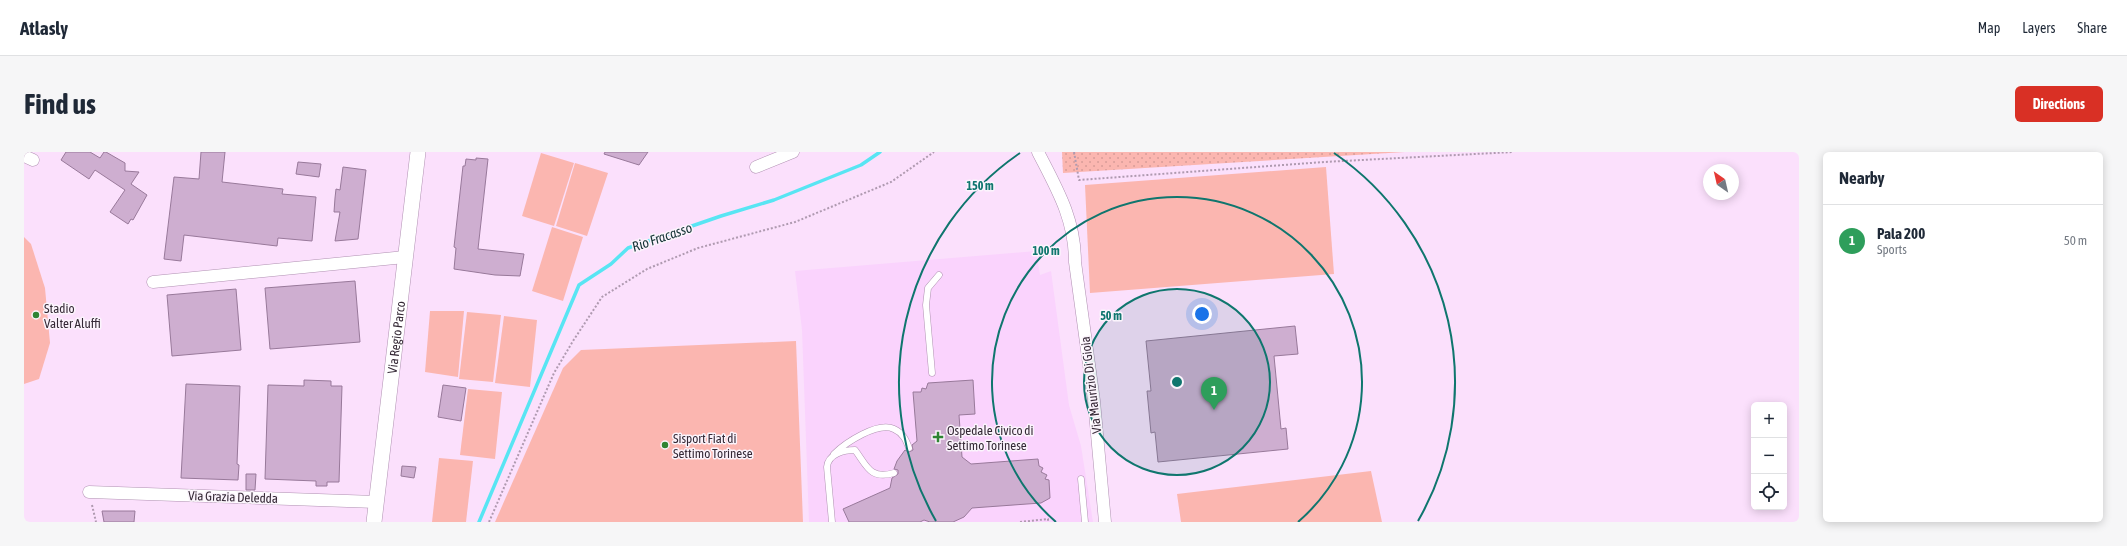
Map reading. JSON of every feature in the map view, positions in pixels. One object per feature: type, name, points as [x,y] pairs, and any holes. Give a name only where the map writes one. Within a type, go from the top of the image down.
[{"type":"street","name":"Via Regio Parco","points":[[374,522],[418,152]]},
{"type":"street","points":[[756,167],[793,152]]},
{"type":"street","name":"Via Maurizio Di Gioia","points":[[1038,152],[1065,202],[1075,242],[1075,262],[1094,401],[1105,522]]},
{"type":"street","points":[[153,282],[405,258]]},
{"type":"street","name":"Via Grazia Deledda","points":[[90,492],[376,502]]},
{"type":"lane","points":[[932,373],[926,305],[928,288],[939,275]]},
{"type":"lane","points":[[832,522],[827,461],[839,449],[859,436],[881,427],[894,428],[905,437],[908,448]]},
{"type":"lane","points":[[833,456],[855,450],[866,468],[874,473],[885,475],[894,473]]},
{"type":"lane","points":[[1081,479],[1085,522]]},
{"type":"path","points":[[489,522],[554,373],[602,297],[647,269],[698,248],[795,222],[891,182],[934,152]]},
{"type":"path","points":[[1074,152],[1078,180],[1324,162],[1513,152]]},
{"type":"path","points":[[90,492],[96,522]]},
{"type":"path","points":[[1020,522],[1048,519],[1048,522]]},
{"type":"shaded area","points":[[1062,152],[1405,152],[1063,173]]},
{"type":"shaded area","points":[[541,153],[574,163],[554,226],[522,216]]},
{"type":"shaded area","points":[[575,163],[608,173],[587,236],[556,226]]},
{"type":"shaded area","points":[[1326,167],[1334,274],[1090,293],[1085,185]]},
{"type":"shaded area","points":[[552,227],[583,237],[563,301],[532,291]]},
{"type":"shaded area","name":"Stadio Valter Aluffi","points":[[24,237],[31,244],[45,288],[50,343],[39,379],[24,384]]},
{"type":"shaded area","points":[[1036,251],[1040,275],[1051,271],[1069,405],[1081,446],[1093,522],[809,522],[802,330],[795,271]]},
{"type":"shaded area","points":[[430,311],[464,311],[458,377],[425,372]]},
{"type":"shaded area","points":[[467,312],[501,315],[493,382],[459,379]]},
{"type":"shaded area","points":[[504,316],[537,320],[530,387],[495,383]]},
{"type":"shaded area","name":"Sisport Fiat di Settimo Torinese","points":[[796,341],[803,522],[495,522],[563,368],[581,350]]},
{"type":"shaded area","points":[[468,389],[502,392],[495,459],[460,455]]},
{"type":"shaded area","points":[[439,458],[473,461],[466,522],[432,522]]},
{"type":"shaded area","points":[[1371,471],[1382,522],[1181,522],[1177,494]]},
{"type":"building","points":[[66,152],[90,152],[100,158],[104,152],[106,152],[125,163],[125,171],[139,172],[131,184],[147,195],[133,220],[131,219],[128,224],[110,212],[125,190],[95,170],[89,179],[61,160]]},
{"type":"building","points":[[201,152],[225,152],[222,182],[283,189],[282,194],[316,197],[312,241],[278,238],[277,246],[184,235],[181,261],[164,259],[174,177],[199,179]]},
{"type":"building","points":[[605,152],[648,152],[639,165],[604,154]]},
{"type":"building","points":[[476,158],[488,159],[478,249],[524,254],[520,276],[495,275],[454,269],[456,248],[454,247],[463,166],[465,166],[466,159],[476,160]]},
{"type":"building","points":[[298,162],[321,164],[319,177],[296,174]]},
{"type":"building","points":[[343,167],[366,170],[358,239],[335,241],[340,212],[334,212],[335,198],[336,189],[340,190]]},
{"type":"building","points":[[355,281],[360,342],[270,349],[265,288]]},
{"type":"building","points":[[236,289],[241,350],[172,356],[167,295]]},
{"type":"building","points":[[1295,326],[1298,354],[1274,356],[1281,429],[1286,428],[1288,449],[1158,462],[1155,432],[1151,433],[1147,391],[1151,391],[1146,341]]},
{"type":"building","points":[[304,380],[331,381],[331,386],[342,386],[339,482],[327,482],[327,486],[316,486],[316,481],[265,479],[268,385],[304,386]]},
{"type":"building","name":"Ospedale Civico di Settimo Torinese","points":[[973,380],[975,414],[959,415],[962,457],[971,464],[1038,459],[1039,466],[1043,468],[1041,472],[1047,475],[1045,479],[1049,480],[1050,498],[1041,503],[972,508],[964,517],[953,522],[930,522],[924,520],[920,522],[849,522],[843,509],[890,488],[892,478],[898,474],[898,470],[894,469],[897,461],[905,450],[909,452],[913,450],[912,445],[917,441],[913,392],[921,392],[922,388],[926,389],[928,383]]},
{"type":"building","points":[[186,384],[240,386],[237,464],[239,465],[238,480],[181,478]]},
{"type":"building","points":[[443,385],[466,388],[461,421],[438,417]]},
{"type":"building","points":[[402,466],[416,467],[414,478],[401,476]]},
{"type":"building","points":[[246,474],[256,474],[255,490],[246,490]]},
{"type":"building","points":[[102,511],[135,511],[134,522],[104,522]]},
{"type":"waterway","name":"Rio Fracasso","points":[[479,522],[579,285],[611,264],[628,248],[721,216],[774,200],[861,165],[880,152]]},
{"type":"place","name":"Stadio Valter Aluffi","points":[[36,315]]},
{"type":"place","name":"Pala 200","points":[[1214,410]]},
{"type":"place","name":"Ospedale Civico di Settimo Torinese","points":[[938,437]]},
{"type":"place","name":"Sisport Fiat di Settimo Torinese","points":[[665,445]]}]
